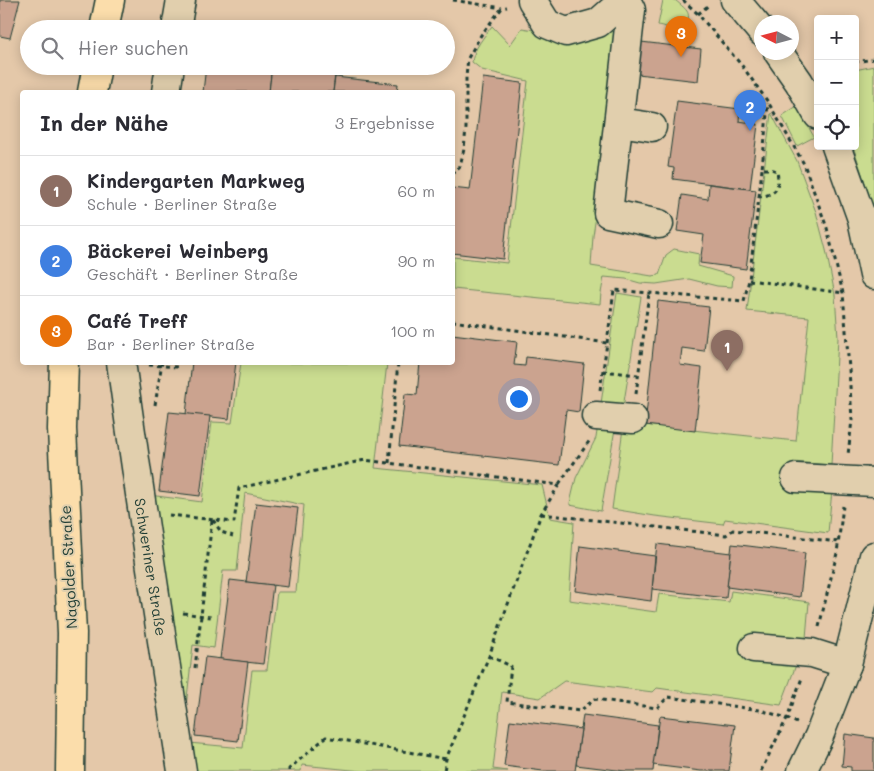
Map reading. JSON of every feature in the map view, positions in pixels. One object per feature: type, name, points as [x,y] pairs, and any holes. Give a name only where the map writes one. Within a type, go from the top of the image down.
[{"type":"main road","points":[[106,20],[110,0]]},
{"type":"main road","points":[[92,90],[95,75]]},
{"type":"main road","name":"Nagolder Straße","points":[[64,365],[62,429],[72,633],[70,771]]},
{"type":"street","points":[[178,20],[181,0]]},
{"type":"street","points":[[532,0],[546,24],[566,32],[598,23],[625,0],[632,10],[608,213],[659,224]]},
{"type":"street","points":[[735,0],[754,23]]},
{"type":"street","points":[[784,60],[814,107]]},
{"type":"street","points":[[166,90],[169,75]]},
{"type":"street","points":[[619,122],[652,127]]},
{"type":"street","points":[[837,150],[862,218],[874,275]]},
{"type":"street","name":"Schweriner Straße","points":[[121,365],[182,771]]},
{"type":"street","points":[[596,416],[633,419]]},
{"type":"street","points":[[796,478],[874,482]]},
{"type":"street","points":[[802,771],[819,736],[847,664],[874,556]]},
{"type":"street","points":[[754,648],[812,653],[847,664]]},
{"type":"path","points":[[454,0],[502,8]]},
{"type":"path","points":[[683,0],[698,14],[743,67],[768,102],[804,164],[827,228],[843,293],[852,420],[838,553],[812,653],[787,718],[761,771]]},
{"type":"path","points":[[698,14],[714,0]]},
{"type":"path","points":[[455,171],[460,166],[464,149],[468,58],[481,35],[497,15]]},
{"type":"path","points":[[859,61],[874,58]]},
{"type":"path","points":[[444,771],[446,759],[490,656],[541,514],[593,434],[614,290],[744,302],[759,197],[768,102]]},
{"type":"path","points":[[759,197],[770,195],[775,191],[778,180],[777,171],[762,169]]},
{"type":"path","points":[[748,280],[843,293]]},
{"type":"path","points":[[633,419],[649,293]]},
{"type":"path","points":[[455,321],[607,343]]},
{"type":"path","points":[[389,463],[398,365]]},
{"type":"path","points":[[603,371],[638,375]]},
{"type":"path","points":[[142,512],[234,522],[238,488],[365,460],[559,485]]},
{"type":"path","points":[[541,514],[726,535],[733,530],[839,542]]},
{"type":"path","points":[[212,520],[222,532],[234,536]]},
{"type":"path","points":[[194,674],[212,520]]},
{"type":"path","points":[[490,656],[511,666],[507,702],[580,711],[594,699],[657,708],[668,697],[760,710],[787,718],[819,736]]},
{"type":"path","points":[[289,771],[326,738],[446,759]]},
{"type":"green space","points":[[663,0],[675,0],[688,12],[686,30],[683,31],[658,25]]},
{"type":"green space","points":[[620,21],[610,120],[593,236],[591,266],[652,276],[659,275],[666,255],[674,249],[699,254],[698,266],[733,276],[732,287],[717,286],[689,279],[656,284],[604,277],[600,304],[455,289],[455,257],[507,263],[528,81],[482,70],[472,62],[475,52],[492,26],[510,45],[522,28],[545,32],[556,42],[566,47],[573,38]]},
{"type":"green space","points":[[874,66],[874,211],[854,150],[859,150],[859,69]]},
{"type":"green space","points":[[797,106],[814,137],[797,146],[782,116]]},
{"type":"green space","points":[[771,113],[797,161],[816,212],[835,295],[838,338],[831,465],[793,462],[790,489],[832,490],[828,533],[725,519],[723,524],[612,509],[624,421],[645,425],[796,441],[809,317],[747,311]]},
{"type":"green space","points":[[617,293],[641,297],[622,414],[617,417],[601,511],[570,505],[570,503],[576,478],[596,438]]},
{"type":"green space","points":[[241,365],[387,365],[375,468],[542,485],[550,518],[574,522],[569,600],[656,612],[659,594],[729,602],[731,591],[809,602],[806,638],[751,634],[746,660],[796,665],[781,705],[657,688],[653,692],[564,681],[540,698],[502,692],[493,769],[508,771],[362,771],[302,765],[301,771],[193,771],[189,743],[243,748],[252,670],[267,670],[277,592],[296,592],[304,505],[245,493],[237,571],[223,571],[214,648],[193,645],[184,724],[149,495],[202,502],[212,422],[232,423]]},
{"type":"building","points":[[0,0],[20,0],[10,38],[0,36]]},
{"type":"building","points":[[641,42],[701,49],[698,81],[638,74]]},
{"type":"building","points":[[205,75],[271,75],[269,90],[203,90]]},
{"type":"building","points":[[271,75],[335,75],[333,90],[269,90]]},
{"type":"building","points":[[335,77],[398,84],[397,90],[333,90]]},
{"type":"building","points":[[483,78],[522,83],[503,259],[455,253],[455,188],[470,190]]},
{"type":"building","points":[[677,101],[740,109],[739,121],[758,124],[750,189],[673,179],[674,168],[668,167]]},
{"type":"building","points":[[709,184],[756,190],[746,269],[700,263],[704,235],[677,231],[682,195],[708,199]]},
{"type":"building","points":[[658,301],[709,307],[704,351],[682,348],[680,365],[702,368],[695,431],[645,425]]},
{"type":"building","points":[[455,334],[517,342],[514,365],[525,366],[526,357],[584,364],[579,412],[566,410],[559,465],[399,446],[405,394],[417,395],[420,365],[455,365]]},
{"type":"building","points":[[192,365],[236,365],[229,419],[186,414]]},
{"type":"building","points":[[169,412],[210,416],[200,496],[159,491]]},
{"type":"building","points":[[256,503],[298,508],[288,587],[246,582]]},
{"type":"building","points":[[657,544],[731,553],[726,598],[652,589]]},
{"type":"building","points":[[732,544],[805,553],[800,597],[727,587]]},
{"type":"building","points":[[580,546],[655,556],[651,601],[575,591]]},
{"type":"building","points":[[230,580],[273,585],[263,664],[220,659]]},
{"type":"building","points":[[205,657],[248,662],[238,741],[195,736]]},
{"type":"building","points":[[583,715],[658,725],[653,771],[625,771],[576,765]]},
{"type":"building","points":[[660,716],[735,725],[729,771],[701,771],[653,765]]},
{"type":"building","points":[[510,720],[581,729],[575,771],[543,771],[504,766]]},
{"type":"building","points":[[845,734],[874,738],[874,771],[851,771],[851,767],[842,766]]},
{"type":"place","name":"Café Treff","points":[[681,57]]},
{"type":"place","name":"Bäckerei Weinberg","points":[[750,131]]},
{"type":"place","name":"Kindergarten Markweg","points":[[727,371]]}]
